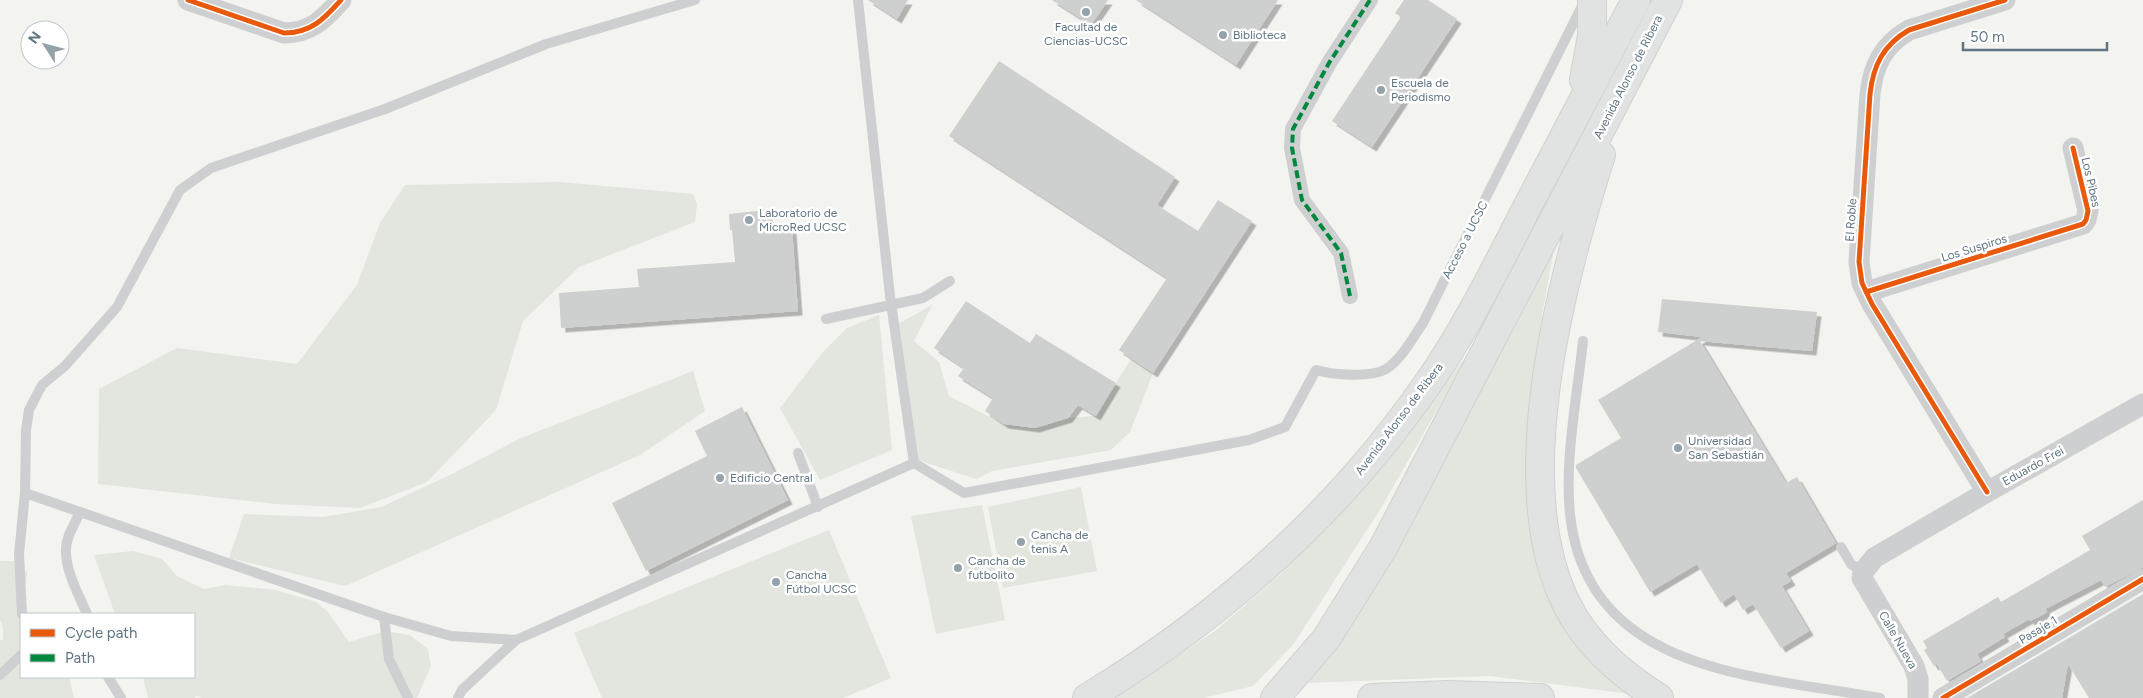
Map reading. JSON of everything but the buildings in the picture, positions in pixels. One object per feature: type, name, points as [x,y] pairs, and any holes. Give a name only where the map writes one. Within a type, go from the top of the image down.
[{"type":"main road","points":[[1574,119],[1590,53],[1592,0]]},
{"type":"main road","name":"Avenida Alonso de Ribera","points":[[1086,698],[1168,646],[1247,584],[1317,518],[1381,446],[1427,384],[1466,324],[1636,0]]},
{"type":"main road","name":"Avenida Alonso de Ribera","points":[[1275,698],[1326,639],[1383,548],[1668,0]]},
{"type":"main road","points":[[1627,78],[1587,202],[1565,284],[1547,383],[1541,458],[1541,492],[1546,547],[1554,576],[1568,607],[1589,639],[1605,657],[1623,673],[1659,698]]},
{"type":"main road","points":[[1372,698],[1457,696],[1540,698]]},
{"type":"street","points":[[188,0],[284,33],[295,33],[316,25],[342,0]]},
{"type":"street","points":[[1350,296],[1341,253],[1302,200],[1292,148],[1294,129],[1329,64],[1370,0]]},
{"type":"street","name":"El Roble","points":[[1987,492],[1866,292],[1860,274],[1859,250],[1872,74],[1878,60],[1897,37],[1909,30],[2005,0]]},
{"type":"street","name":"Los Pibes","points":[[2072,148],[2088,211],[2086,220]]},
{"type":"street","name":"Los Suspiros","points":[[1866,292],[2078,226],[2086,220]]},
{"type":"street","name":"Eduardo Frei","points":[[1864,579],[1874,558],[2143,404]]},
{"type":"street","name":"Calle Nueva","points":[[1864,579],[1914,666],[1918,679],[1918,698]]},
{"type":"street","name":"Pasaje 1","points":[[1943,698],[2143,579]]},
{"type":"lane","points":[[22,613],[19,554],[25,493],[26,430],[29,410],[42,385],[65,366],[117,308],[180,190],[211,168],[385,109],[546,44],[695,0]]},
{"type":"lane","points":[[458,698],[462,690],[516,640],[914,463],[891,306],[858,0]]},
{"type":"lane","name":"Acceso a UCSC","points":[[914,463],[964,492],[1249,440],[1285,427],[1316,370],[1359,374],[1386,369],[1405,349],[1423,323],[1566,42],[1585,0]]},
{"type":"lane","points":[[1566,42],[1575,37],[1592,36]]},
{"type":"lane","points":[[826,319],[923,298],[950,281]]},
{"type":"lane","points":[[1583,341],[1570,468],[1571,522],[1583,567],[1606,605],[1634,632],[1672,653],[1702,664],[1728,672],[1880,698]]},
{"type":"lane","points":[[798,453],[818,507]]},
{"type":"lane","points":[[25,493],[384,617],[451,636],[516,640]]},
{"type":"lane","points":[[80,512],[70,534],[66,549],[68,565],[87,613]]},
{"type":"lane","points":[[1841,547],[1864,579]]},
{"type":"lane","points":[[384,617],[389,659],[408,698]]},
{"type":"lane","points":[[0,675],[20,656]]},
{"type":"lane","points":[[109,678],[121,698]]},
{"type":"shaded area","points":[[560,182],[693,194],[697,204],[695,222],[579,267],[523,321],[496,410],[427,482],[360,508],[276,504],[98,484],[99,389],[177,348],[297,364],[357,285],[380,223],[405,185]]},
{"type":"shaded area","points":[[1555,244],[1542,315],[1536,383],[1540,550],[1630,694],[1490,676],[1308,683],[1336,647]]},
{"type":"shaded area","points":[[932,305],[914,341],[939,362],[949,396],[1004,424],[1035,428],[1068,418],[1095,416],[1131,359],[1153,373],[1130,432],[1111,450],[992,471],[976,479],[918,460],[898,324]]},
{"type":"shaded area","points":[[879,315],[892,450],[820,480],[780,408],[823,352],[847,328]]},
{"type":"shaded area","points":[[1472,349],[1381,508],[1293,645],[1253,686],[1204,698],[1113,698],[1215,631],[1281,574],[1342,511],[1409,431]]},
{"type":"shaded area","points":[[693,371],[705,411],[640,455],[345,586],[229,558],[244,514],[323,517],[381,507],[450,475],[521,438]]},
{"type":"shaded area","points":[[1081,487],[1097,571],[1003,588],[988,507]]},
{"type":"shaded area","name":"Cancha de futbolito","points":[[982,505],[1005,620],[936,634],[911,516]]},
{"type":"shaded area","name":"Cancha Fútbol UCSC","points":[[829,530],[891,678],[843,698],[602,698],[574,633]]},
{"type":"shaded area","points":[[133,551],[162,559],[177,576],[204,589],[225,585],[276,590],[316,602],[328,612],[349,642],[385,631],[410,635],[428,649],[431,666],[417,698],[201,698],[196,695],[195,698],[148,698],[143,678],[195,678],[195,613],[115,613],[94,555]]},
{"type":"shaded area","points":[[0,561],[16,561],[27,573],[24,600],[29,613],[20,613],[20,678],[69,678],[74,698],[0,698],[0,641],[3,639],[3,627],[0,620]]},
{"type":"marked path","points":[[1350,296],[1341,253],[1302,200],[1292,148],[1293,129],[1329,63],[1370,0]]},
{"type":"cycle path","points":[[188,0],[284,33],[302,31],[316,24],[341,0]]},
{"type":"cycle path","points":[[1987,492],[1872,304],[1862,283],[1859,262],[1871,84],[1881,57],[1892,42],[1909,30],[2005,0]]},
{"type":"cycle path","points":[[1866,292],[2083,224],[2088,211],[2073,148]]},
{"type":"cycle path","points":[[1943,698],[2143,579]]},
{"type":"place","name":"Facultad de Ciencias-UCSC","points":[[1086,12]]},
{"type":"place","name":"Biblioteca","points":[[1223,35]]},
{"type":"place","name":"Escuela de Periodismo","points":[[1381,90]]},
{"type":"place","name":"Laboratorio de MicroRed UCSC","points":[[749,220]]},
{"type":"place","name":"Universidad San Sebastián","points":[[1678,448]]},
{"type":"place","name":"Edificio Central","points":[[720,478]]},
{"type":"place","name":"Cancha de tenis A","points":[[1021,542]]},
{"type":"place","name":"Cancha de futbolito","points":[[958,568]]},
{"type":"place","name":"Cancha Fútbol UCSC","points":[[776,582]]}]
